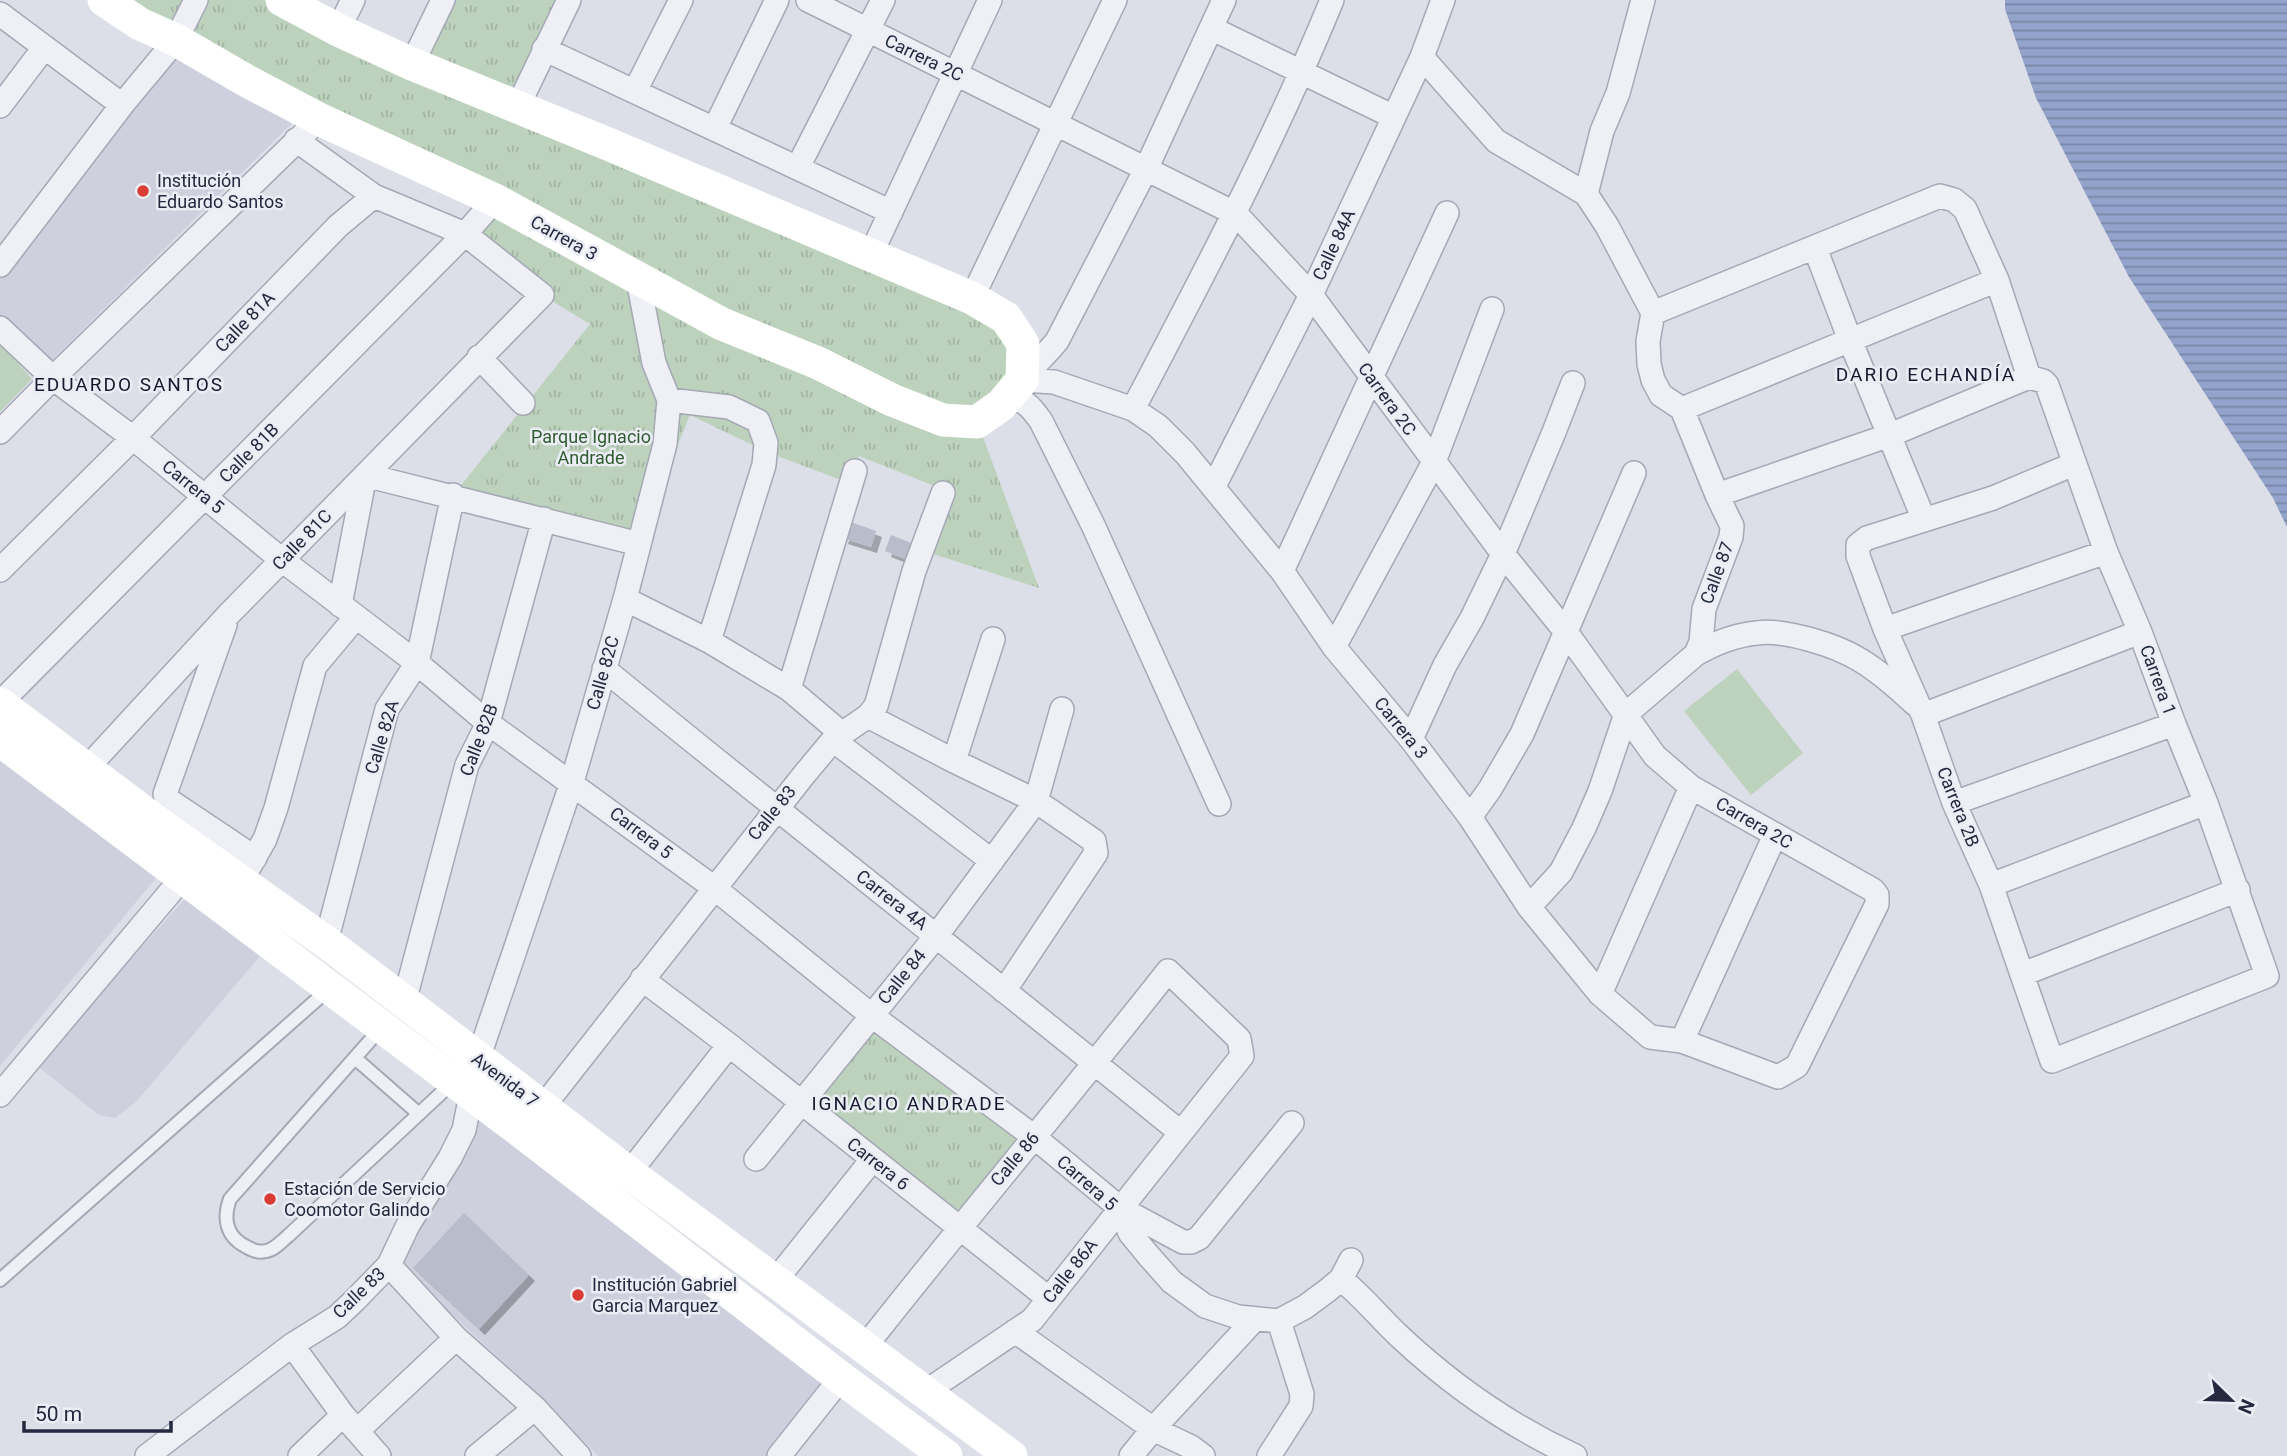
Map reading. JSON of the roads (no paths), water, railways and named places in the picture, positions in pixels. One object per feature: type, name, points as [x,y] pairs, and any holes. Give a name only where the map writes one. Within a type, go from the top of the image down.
[{"type":"main road","name":"Carrera 3","points":[[104,0],[140,24],[176,40],[321,120],[495,200],[722,324],[818,363],[892,400],[943,421],[977,422],[1001,405],[1014,389]]},
{"type":"main road","points":[[282,0],[338,30],[412,64],[972,298],[1006,318],[1023,344],[1014,389]]},
{"type":"main road","name":"Avenida 7","points":[[0,703],[76,780],[183,877],[383,1027],[467,1078],[841,1378],[946,1456]]},
{"type":"main road","name":"Avenida 7","points":[[0,740],[248,869],[326,942],[404,1002],[467,1078],[542,1108],[1011,1456]]},
{"type":"street","points":[[0,265],[122,105],[176,40],[196,0]]},
{"type":"street","points":[[338,30],[353,0]]},
{"type":"street","points":[[412,64],[443,0]]},
{"type":"street","points":[[517,108],[569,0]]},
{"type":"street","points":[[635,91],[681,0]]},
{"type":"street","points":[[715,128],[777,0]]},
{"type":"street","name":"Carrera 2C","points":[[808,0],[1236,214],[1311,295],[1503,554],[1566,632],[1655,756],[1691,787],[1874,890],[1877,904],[1797,1066],[1778,1077]]},
{"type":"street","points":[[798,167],[883,0]]},
{"type":"street","points":[[871,254],[990,0]]},
{"type":"street","points":[[972,298],[1115,0]]},
{"type":"street","points":[[1219,804],[1093,525],[1041,422],[1014,389],[1058,341],[1146,169],[1224,0]]},
{"type":"street","points":[[1133,409],[1236,214],[1303,71],[1332,0]]},
{"type":"street","name":"Calle 84A","points":[[1214,486],[1311,295],[1422,57],[1443,0]]},
{"type":"street","points":[[1586,194],[1602,131],[1624,72],[1643,0]]},
{"type":"street","points":[[0,14],[122,105]]},
{"type":"street","points":[[1211,28],[1394,117]]},
{"type":"street","points":[[0,106],[44,48]]},
{"type":"street","points":[[544,49],[891,212]]},
{"type":"street","points":[[1422,57],[1496,141],[1586,194],[1607,226],[1653,313],[1648,341],[1653,380],[1661,395],[1682,409],[1997,280]]},
{"type":"street","points":[[0,432],[296,140],[321,120]]},
{"type":"street","points":[[296,140],[374,196],[465,234]]},
{"type":"street","name":"Calle 81A","points":[[0,570],[134,438],[338,226],[374,196]]},
{"type":"street","name":"Carrera 1","points":[[1815,248],[1940,196],[1954,200],[1965,209],[2074,464],[2106,552],[2206,803],[2267,976],[2052,1061]]},
{"type":"street","name":"Calle 81B","points":[[0,703],[465,234],[495,200]]},
{"type":"street","points":[[1282,571],[1447,213]]},
{"type":"street","name":"Calle 81C","points":[[76,780],[229,614],[542,295],[465,234]]},
{"type":"street","points":[[1653,313],[1815,248],[1924,520],[1993,498],[2074,464]]},
{"type":"street","name":"Calle 82C","points":[[467,1078],[572,782],[625,599],[665,444],[669,400],[654,363],[638,279]]},
{"type":"street","points":[[1334,647],[1434,462],[1492,309]]},
{"type":"street","name":"Carrera 5","points":[[0,328],[53,378],[134,438],[282,561],[417,663],[488,723],[713,887],[871,1015],[1033,1136],[1120,1208],[1130,1233],[1172,1282],[1205,1306],[1223,1314],[1279,1321]]},
{"type":"street","points":[[480,357],[523,403]]},
{"type":"street","name":"Carrera 3","points":[[1014,389],[1038,379],[1054,382],[1133,409],[1158,426],[1214,486],[1282,571],[1334,647],[1411,739],[1470,817],[1529,907],[1600,994],[1650,1037],[1682,1041],[1778,1077]]},
{"type":"street","points":[[1717,495],[2038,381]]},
{"type":"street","points":[[1411,739],[1445,665],[1472,618],[1503,554],[1573,383]]},
{"type":"street","points":[[669,400],[729,407],[758,421],[766,443],[764,465],[709,641]]},
{"type":"street","name":"Calle 87","points":[[1682,409],[1732,526],[1731,537],[1704,609],[1701,642],[1696,654]]},
{"type":"street","points":[[789,690],[855,471]]},
{"type":"street","points":[[1470,817],[1522,734],[1634,474]]},
{"type":"street","points":[[229,614],[165,794],[167,799],[248,869],[265,839],[276,808],[315,666],[348,611],[365,475],[639,544]]},
{"type":"street","points":[[943,493],[914,571],[876,706],[868,716],[1036,801],[1094,841],[1096,853],[1004,991]]},
{"type":"street","name":"Calle 82A","points":[[326,942],[387,709],[417,663],[453,495]]},
{"type":"street","name":"Calle 82B","points":[[404,1002],[467,765],[488,723],[544,519]]},
{"type":"street","name":"Carrera 2B","points":[[1924,520],[1867,538],[1858,545],[1858,556],[1885,629],[1922,711],[1954,803],[1991,885],[2052,1061]]},
{"type":"street","points":[[1885,629],[2106,552]]},
{"type":"street","points":[[625,599],[709,641],[789,690],[837,736],[992,861]]},
{"type":"street","points":[[1529,907],[1561,872],[1584,828],[1600,792],[1626,714],[1696,654],[1716,643],[1758,632],[1807,638],[1832,646],[1860,660],[1922,711],[2140,632]]},
{"type":"street","points":[[954,761],[993,639]]},
{"type":"street","name":"Carrera 4A","points":[[604,669],[1180,1132]]},
{"type":"street","name":"Calle 84","points":[[756,1159],[937,935],[1036,801],[1062,709]]},
{"type":"street","name":"Calle 83","points":[[542,1108],[775,809],[837,736],[868,716]]},
{"type":"street","points":[[1954,803],[2174,724]]},
{"type":"street","points":[[1600,994],[1691,787]]},
{"type":"street","points":[[1991,885],[2206,803]]},
{"type":"street","points":[[1682,1041],[1774,835]]},
{"type":"street","points":[[0,1095],[183,877]]},
{"type":"street","points":[[2023,974],[2238,890]]},
{"type":"street","name":"Calle 86","points":[[864,1348],[958,1227],[1168,971],[1239,1039],[1242,1056]]},
{"type":"street","name":"Carrera 6","points":[[642,979],[1048,1298]]},
{"type":"street","points":[[629,1174],[729,1045]]},
{"type":"street","name":"Calle 86A","points":[[924,1393],[1032,1320],[1242,1056]]},
{"type":"street","name":"Calle 83","points":[[147,1456],[292,1345],[337,1317],[389,1265],[408,1225],[450,1158],[464,1130],[470,1111],[467,1078]]},
{"type":"street","points":[[1120,1208],[1183,1242],[1191,1242],[1199,1238],[1292,1124]]},
{"type":"street","points":[[775,1281],[872,1160]]},
{"type":"street","points":[[389,1265],[456,1338],[535,1408],[579,1456]]},
{"type":"street","points":[[1269,1456],[1301,1406],[1302,1394],[1279,1321],[1305,1307],[1346,1270],[1419,1354],[1473,1396],[1525,1430],[1575,1456]]},
{"type":"street","points":[[1131,1456],[1255,1319]]},
{"type":"street","points":[[1015,1331],[1153,1429],[1191,1447],[1203,1456]]},
{"type":"street","points":[[300,1456],[351,1422],[456,1338]]},
{"type":"street","points":[[292,1345],[379,1456]]},
{"type":"street","points":[[779,1456],[841,1378]]},
{"type":"street","points":[[477,1456],[535,1408]]},
{"type":"lane","points":[[0,1280],[330,988]]},
{"type":"lane","points":[[383,1027],[230,1199],[225,1212],[229,1232],[239,1243],[256,1252],[268,1251],[288,1236],[419,1114],[467,1078]]},
{"type":"lane","points":[[355,1058],[419,1114]]},
{"type":"water","points":[[2005,0],[2287,0],[2287,527],[2273,498],[2129,277],[2036,98],[2005,9]]},
{"type":"place","name":"Institución Eduardo Santos","points":[[143,191]]},
{"type":"place","name":"Estación de Servicio Coomotor Galindo","points":[[270,1199]]},
{"type":"place","name":"Institución Gabriel Garcia Marquez","points":[[578,1295]]},
{"type":"district","name":"DARIO ECHANDÍA","points":[[1926,374]]},
{"type":"district","name":"EDUARDO SANTOS","points":[[129,384]]},
{"type":"district","name":"IGNACIO ANDRADE","points":[[909,1103]]},
{"type":"park label","name":"Parque Ignacio Andrade","points":[[591,447]]}]
